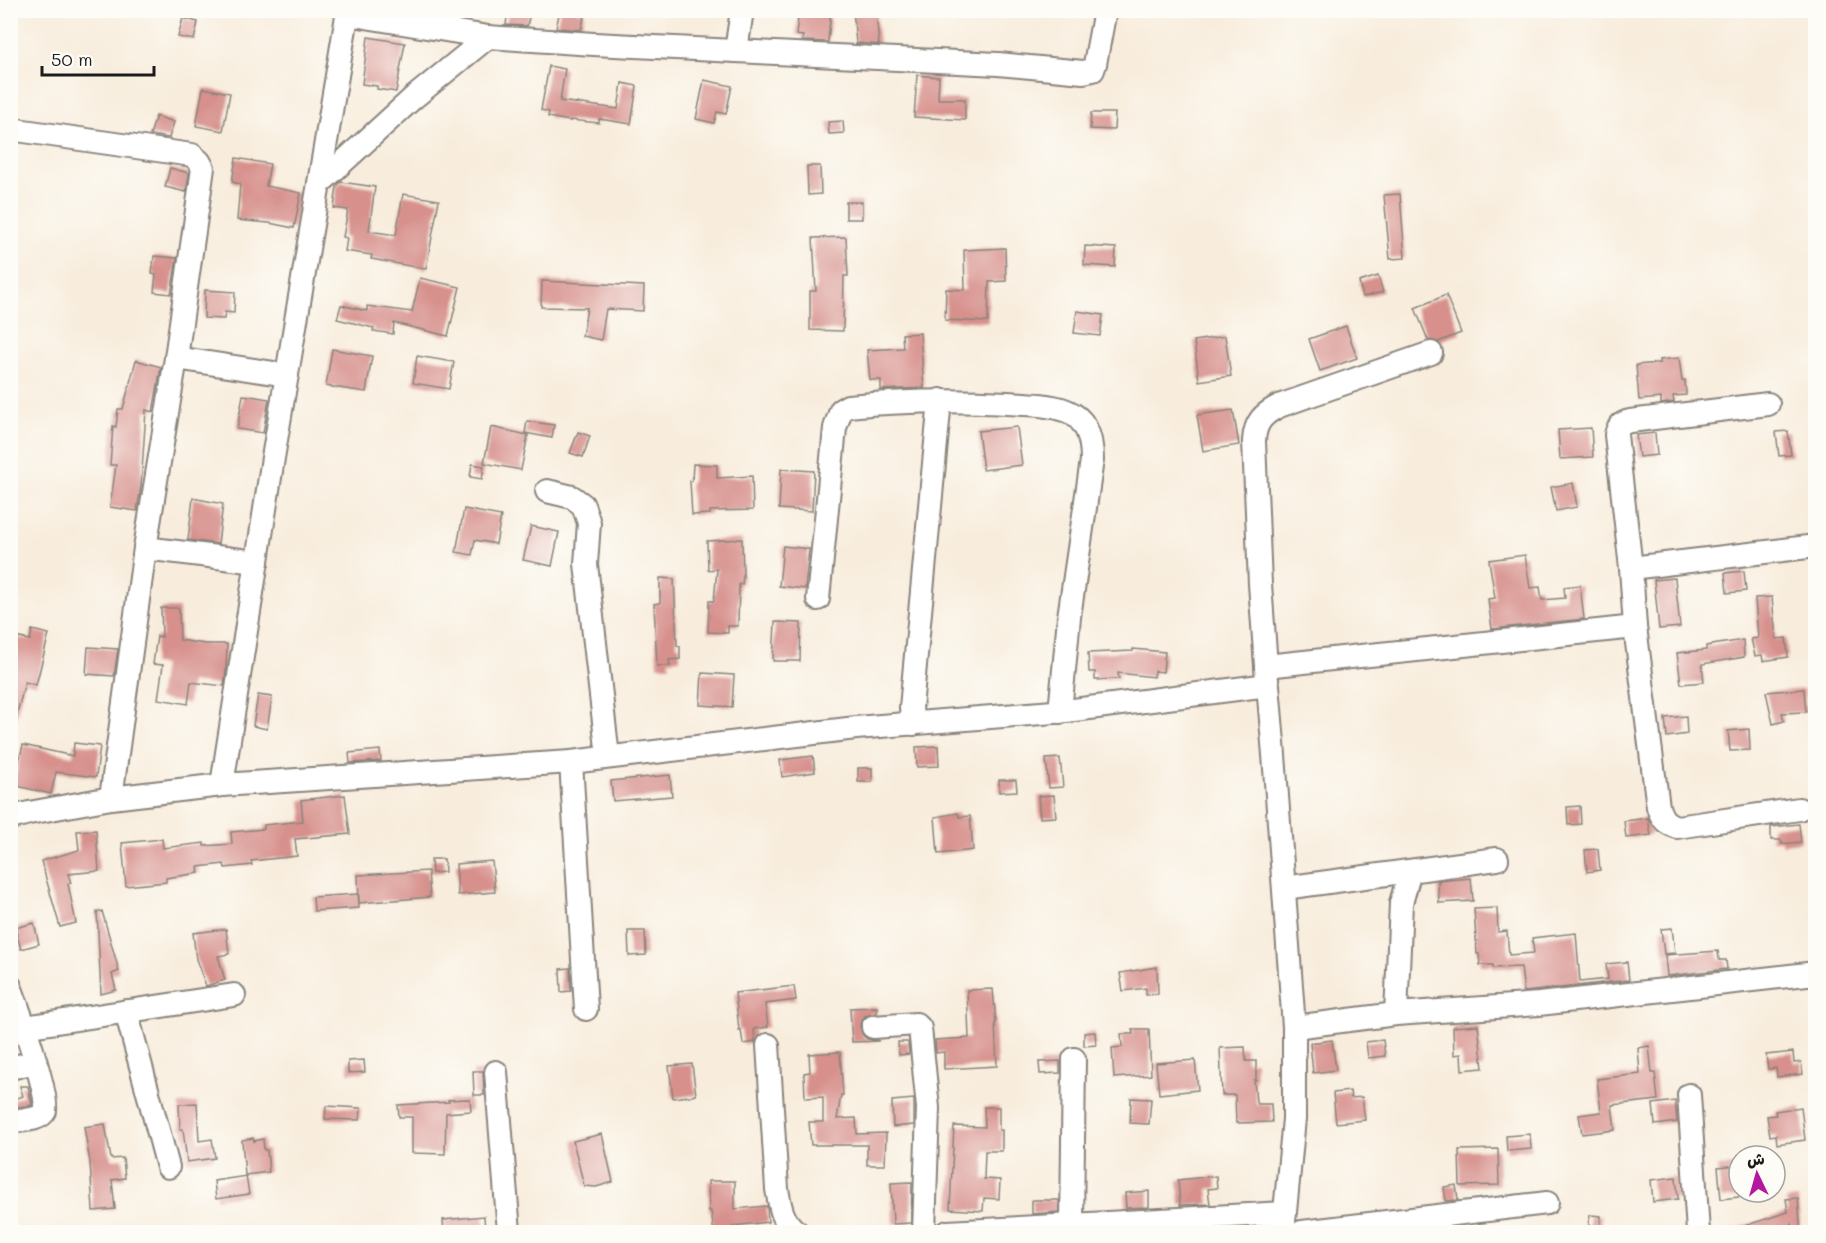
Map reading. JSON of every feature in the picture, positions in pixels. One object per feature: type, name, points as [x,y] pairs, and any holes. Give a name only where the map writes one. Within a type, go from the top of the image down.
[{"type":"street","points":[[736,51],[742,10]]},
{"type":"street","points":[[222,785],[347,12],[488,37],[998,64],[1083,72],[1093,70],[1105,10]]},
{"type":"street","points":[[319,184],[412,99],[488,37]]},
{"type":"street","points":[[10,129],[181,153],[192,156],[203,168],[176,358],[145,548],[111,798]]},
{"type":"street","points":[[948,1233],[1072,1225],[1284,1223],[1294,1119],[1294,1027],[1260,584],[1254,441],[1257,425],[1268,411],[1431,352]]},
{"type":"street","points":[[176,358],[287,375]]},
{"type":"street","points":[[818,599],[835,428],[841,410],[848,406],[940,400],[1026,404],[1067,411],[1085,426],[1090,438],[1092,460],[1069,617],[1060,712]]},
{"type":"street","points":[[914,724],[911,708],[940,400]]},
{"type":"street","points":[[1768,404],[1630,421],[1622,423],[1617,428],[1616,435],[1631,568],[1635,627],[1658,807],[1662,817],[1666,823],[1677,826],[1799,809]]},
{"type":"street","points":[[547,491],[572,497],[583,505],[589,523],[586,564],[608,758]]},
{"type":"street","points":[[1631,568],[1808,547]]},
{"type":"street","points":[[145,548],[257,562]]},
{"type":"street","points":[[10,818],[111,798],[222,785],[571,762],[856,728],[1060,712],[1267,675],[1635,627]]},
{"type":"street","points":[[571,762],[586,1009]]},
{"type":"street","points":[[1284,888],[1497,859]]},
{"type":"street","points":[[1396,1014],[1401,903],[1410,871]]},
{"type":"street","points":[[1294,1027],[1396,1014],[1539,1004],[1815,973]]},
{"type":"street","points":[[10,986],[45,1093],[45,1112],[33,1119],[10,1122]]},
{"type":"street","points":[[24,1027],[234,995]]},
{"type":"street","points":[[126,1011],[168,1167]]},
{"type":"street","points":[[873,1027],[916,1024],[920,1028],[928,1108],[924,1233]]},
{"type":"street","points":[[768,1045],[777,1189],[781,1210],[791,1232]]},
{"type":"street","points":[[1072,1225],[1074,1059]]},
{"type":"street","points":[[10,1068],[35,1062]]},
{"type":"street","points":[[496,1072],[509,1233]]},
{"type":"street","points":[[1689,1095],[1698,1233]]},
{"type":"street","points":[[1302,1233],[1547,1203]]},
{"type":"building","points":[[508,10],[530,13],[527,26],[506,25]]},
{"type":"building","points":[[560,10],[585,13],[581,30],[556,28]]},
{"type":"building","points":[[799,10],[831,10],[828,42],[802,41],[803,36],[796,35]]},
{"type":"building","points":[[853,10],[876,10],[879,45],[856,43]]},
{"type":"building","points":[[183,18],[198,22],[194,40],[178,37]]},
{"type":"building","points":[[368,37],[405,43],[396,92],[362,84]]},
{"type":"building","points":[[549,66],[565,69],[560,101],[618,109],[622,83],[637,86],[631,124],[599,119],[599,123],[548,117],[549,112],[541,110]]},
{"type":"building","points":[[917,75],[939,77],[938,99],[965,99],[965,120],[914,117]]},
{"type":"building","points":[[704,80],[732,86],[726,114],[717,112],[714,123],[696,119]]},
{"type":"building","points":[[203,88],[230,93],[223,131],[196,126]]},
{"type":"building","points":[[1091,113],[1115,113],[1114,130],[1090,129]]},
{"type":"building","points":[[156,116],[174,122],[169,138],[150,135]]},
{"type":"building","points":[[843,121],[844,133],[829,134],[828,122]]},
{"type":"building","points":[[236,158],[270,164],[266,186],[301,193],[294,228],[237,220],[240,184],[232,182]]},
{"type":"building","points":[[807,166],[820,166],[821,194],[808,195]]},
{"type":"building","points":[[170,168],[189,173],[186,192],[165,187]]},
{"type":"building","points":[[341,182],[375,187],[369,231],[396,235],[403,194],[439,200],[426,269],[371,259],[372,255],[345,251],[347,238],[343,237],[348,210],[334,208],[337,186]]},
{"type":"building","points":[[1400,194],[1405,258],[1390,259],[1384,195]]},
{"type":"building","points":[[846,202],[862,202],[862,219],[846,219]]},
{"type":"building","points":[[846,237],[848,276],[844,276],[843,331],[810,330],[810,291],[816,291],[813,238]]},
{"type":"building","points":[[1085,246],[1116,248],[1115,267],[1084,265]]},
{"type":"building","points":[[1005,248],[1006,281],[989,282],[988,322],[945,320],[946,289],[965,290],[964,250]]},
{"type":"building","points":[[154,256],[177,258],[171,294],[154,292],[156,275],[152,274]]},
{"type":"building","points":[[1378,276],[1383,292],[1363,297],[1359,282]]},
{"type":"building","points":[[420,278],[460,287],[448,336],[394,323],[393,334],[373,331],[374,328],[337,319],[341,305],[367,311],[367,306],[412,312]]},
{"type":"building","points":[[542,281],[644,286],[643,311],[606,309],[601,340],[582,336],[587,308],[541,307]]},
{"type":"building","points":[[205,290],[235,292],[234,313],[225,312],[224,319],[204,318]]},
{"type":"building","points":[[1446,295],[1461,333],[1438,342],[1428,340],[1415,308]]},
{"type":"building","points":[[1077,311],[1103,315],[1100,336],[1074,333]]},
{"type":"building","points":[[1346,326],[1357,358],[1320,371],[1309,339]]},
{"type":"building","points":[[920,333],[924,388],[881,390],[881,380],[870,380],[867,350],[903,348],[902,334]]},
{"type":"building","points":[[1225,336],[1231,376],[1199,381],[1194,341]]},
{"type":"building","points":[[332,349],[372,356],[366,392],[326,386]]},
{"type":"building","points":[[417,356],[454,362],[449,389],[413,383]]},
{"type":"building","points":[[1679,358],[1682,381],[1685,380],[1686,395],[1673,396],[1674,402],[1661,404],[1661,398],[1639,400],[1636,365],[1660,363],[1659,360]]},
{"type":"building","points":[[136,360],[161,367],[153,412],[146,410],[137,511],[110,507],[116,465],[110,465],[113,426],[116,427],[118,409],[123,409]]},
{"type":"building","points":[[243,395],[269,399],[263,433],[237,429]]},
{"type":"building","points":[[1233,410],[1239,445],[1203,451],[1197,415]]},
{"type":"building","points":[[527,421],[554,425],[552,438],[525,433]]},
{"type":"building","points":[[491,427],[528,435],[521,470],[484,463]]},
{"type":"building","points":[[1017,427],[1022,465],[983,470],[978,431]]},
{"type":"building","points":[[1591,428],[1593,457],[1560,459],[1558,430]]},
{"type":"building","points":[[1788,431],[1791,455],[1779,456],[1776,432]]},
{"type":"building","points":[[578,432],[590,436],[583,457],[570,453]]},
{"type":"building","points":[[1655,433],[1657,455],[1639,457],[1636,435]]},
{"type":"building","points":[[472,464],[484,466],[482,479],[470,477]]},
{"type":"building","points":[[693,464],[717,465],[717,478],[752,476],[753,510],[710,511],[710,514],[692,515],[690,481],[692,481]]},
{"type":"building","points":[[781,469],[814,471],[812,511],[779,509]]},
{"type":"building","points":[[1573,483],[1577,507],[1556,511],[1551,487]]},
{"type":"building","points":[[193,498],[223,504],[218,544],[188,540]]},
{"type":"building","points":[[464,509],[501,516],[496,544],[475,540],[472,555],[456,552]]},
{"type":"building","points":[[531,526],[559,532],[552,566],[523,560]]},
{"type":"building","points":[[742,539],[743,576],[742,584],[739,584],[738,626],[728,626],[728,633],[708,632],[709,601],[714,601],[717,569],[708,570],[707,541]]},
{"type":"building","points":[[783,546],[809,549],[805,589],[779,586]]},
{"type":"building","points":[[1525,555],[1530,588],[1540,587],[1542,600],[1565,598],[1564,587],[1580,585],[1584,619],[1492,629],[1488,599],[1495,598],[1489,560]]},
{"type":"building","points":[[1744,571],[1746,591],[1727,593],[1725,573]]},
{"type":"building","points":[[660,578],[674,579],[677,646],[680,646],[680,659],[669,660],[670,666],[657,666],[654,604],[660,603]]},
{"type":"building","points":[[1675,578],[1680,627],[1659,629],[1654,580]]},
{"type":"building","points":[[1772,597],[1776,639],[1786,638],[1788,657],[1763,661],[1762,655],[1755,656],[1751,639],[1758,638],[1755,598]]},
{"type":"building","points":[[161,608],[179,608],[180,640],[205,644],[227,644],[224,686],[191,682],[188,704],[158,699],[163,665],[153,664],[157,636],[162,637]]},
{"type":"building","points":[[775,622],[801,623],[800,661],[773,661]]},
{"type":"building","points":[[32,630],[49,634],[36,685],[25,682],[15,722],[10,721],[10,636],[30,640]]},
{"type":"building","points":[[1743,640],[1744,657],[1702,664],[1704,682],[1681,684],[1677,653],[1706,650],[1706,646]]},
{"type":"building","points":[[88,647],[118,649],[114,676],[86,674]]},
{"type":"building","points":[[1133,649],[1165,652],[1163,672],[1155,671],[1154,677],[1118,673],[1119,679],[1095,680],[1095,672],[1089,672],[1088,653],[1133,651]]},
{"type":"building","points":[[702,673],[734,675],[732,707],[700,705]]},
{"type":"building","points":[[1804,689],[1806,712],[1782,713],[1784,721],[1773,724],[1766,692]]},
{"type":"building","points":[[258,695],[272,697],[267,729],[253,726]]},
{"type":"building","points":[[1686,716],[1687,734],[1667,737],[1665,718]]},
{"type":"building","points":[[1749,729],[1750,750],[1730,751],[1728,731]]},
{"type":"building","points":[[74,743],[100,746],[96,777],[56,772],[51,794],[13,785],[23,745],[73,756]]},
{"type":"building","points":[[938,746],[939,766],[917,767],[916,747]]},
{"type":"building","points":[[380,750],[381,761],[350,763],[349,753]]},
{"type":"building","points":[[813,756],[815,772],[782,777],[780,760]]},
{"type":"building","points":[[1060,758],[1063,787],[1049,788],[1046,759]]},
{"type":"building","points":[[858,768],[872,768],[872,782],[858,782]]},
{"type":"building","points":[[670,775],[672,796],[613,801],[611,781]]},
{"type":"building","points":[[999,780],[1016,780],[1017,791],[999,792]]},
{"type":"building","points":[[345,795],[350,834],[295,839],[297,856],[251,861],[252,865],[225,868],[224,864],[198,867],[199,873],[166,878],[166,882],[126,886],[122,843],[162,839],[163,848],[204,843],[204,846],[232,844],[231,832],[264,829],[264,825],[303,821],[301,800]]},
{"type":"building","points":[[1054,795],[1056,817],[1040,818],[1038,796]]},
{"type":"building","points":[[1580,806],[1581,824],[1568,825],[1567,807]]},
{"type":"building","points":[[958,813],[959,817],[970,816],[973,850],[938,854],[935,817]]},
{"type":"building","points":[[1648,818],[1651,835],[1626,838],[1624,821]]},
{"type":"building","points":[[1799,824],[1801,842],[1782,844],[1781,840],[1771,840],[1771,827]]},
{"type":"building","points":[[96,830],[99,871],[68,874],[76,923],[60,927],[41,861],[79,850],[77,831]]},
{"type":"building","points":[[1598,849],[1600,870],[1587,872],[1585,850]]},
{"type":"building","points":[[431,859],[444,859],[445,872],[432,873]]},
{"type":"building","points":[[492,861],[495,892],[458,895],[456,864]]},
{"type":"building","points":[[428,871],[430,897],[359,903],[358,875]]},
{"type":"building","points":[[1471,878],[1473,901],[1439,903],[1438,881]]},
{"type":"building","points":[[358,894],[359,908],[314,911],[313,897]]},
{"type":"building","points":[[1497,908],[1498,932],[1507,931],[1509,955],[1534,953],[1532,938],[1576,933],[1580,982],[1608,979],[1606,964],[1627,962],[1629,980],[1524,992],[1521,967],[1493,968],[1493,965],[1480,965],[1479,954],[1477,954],[1474,909]]},
{"type":"building","points":[[102,911],[119,971],[112,974],[116,990],[101,994],[97,912]]},
{"type":"building","points":[[34,923],[39,944],[21,949],[15,928]]},
{"type":"building","points":[[1672,928],[1675,953],[1664,954],[1661,929]]},
{"type":"building","points":[[226,929],[229,954],[218,956],[225,980],[206,986],[196,959],[193,933]]},
{"type":"building","points":[[628,931],[645,931],[646,955],[629,956]]},
{"type":"building","points":[[1718,951],[1719,960],[1726,960],[1727,969],[1667,976],[1665,955]]},
{"type":"building","points":[[1157,967],[1158,994],[1146,995],[1146,988],[1123,991],[1120,973]]},
{"type":"building","points":[[570,968],[571,991],[561,992],[560,969]]},
{"type":"building","points":[[794,986],[796,1000],[765,1004],[768,1027],[754,1029],[755,1042],[743,1044],[735,993]]},
{"type":"building","points":[[993,989],[997,1066],[944,1069],[944,1052],[936,1053],[935,1040],[969,1038],[967,990]]},
{"type":"building","points":[[877,1007],[877,1013],[865,1016],[860,1027],[867,1039],[879,1041],[852,1042],[850,1008]]},
{"type":"building","points":[[1478,1025],[1483,1068],[1462,1070],[1461,1054],[1454,1055],[1453,1027]]},
{"type":"building","points":[[1132,1029],[1149,1029],[1151,1075],[1114,1078],[1112,1048],[1122,1047],[1121,1034],[1133,1034]]},
{"type":"building","points":[[1095,1032],[1096,1045],[1084,1046],[1084,1033]]},
{"type":"building","points":[[1332,1040],[1336,1070],[1313,1073],[1310,1043]]},
{"type":"building","points":[[1383,1040],[1385,1056],[1368,1058],[1366,1042]]},
{"type":"building","points":[[898,1042],[908,1042],[909,1054],[899,1055]]},
{"type":"building","points":[[1649,1046],[1658,1100],[1612,1105],[1615,1130],[1582,1134],[1579,1115],[1601,1112],[1597,1079],[1640,1074],[1638,1048]]},
{"type":"building","points":[[1245,1047],[1246,1061],[1256,1061],[1256,1080],[1254,1080],[1256,1102],[1257,1104],[1271,1104],[1272,1122],[1236,1123],[1235,1095],[1222,1095],[1220,1048]]},
{"type":"building","points":[[840,1052],[843,1095],[841,1095],[837,1119],[856,1118],[857,1134],[886,1133],[885,1165],[867,1165],[867,1145],[811,1145],[809,1122],[823,1122],[823,1097],[805,1098],[804,1073],[810,1072],[809,1054]]},
{"type":"building","points":[[1793,1052],[1794,1063],[1801,1062],[1803,1074],[1777,1077],[1776,1068],[1768,1069],[1766,1055]]},
{"type":"building","points":[[364,1060],[365,1072],[348,1073],[348,1061]]},
{"type":"building","points":[[1195,1060],[1198,1090],[1159,1094],[1156,1063]]},
{"type":"building","points":[[1060,1061],[1060,1073],[1040,1074],[1039,1062]]},
{"type":"building","points":[[692,1064],[696,1095],[673,1098],[669,1066]]},
{"type":"building","points":[[473,1071],[483,1071],[484,1095],[474,1095]]},
{"type":"building","points":[[20,1086],[28,1086],[32,1105],[12,1108],[12,1100],[23,1096]]},
{"type":"building","points":[[1350,1091],[1351,1098],[1362,1097],[1365,1120],[1336,1123],[1333,1093]]},
{"type":"building","points":[[1131,1098],[1151,1099],[1149,1124],[1130,1123]]},
{"type":"building","points":[[914,1099],[914,1125],[893,1127],[892,1101]]},
{"type":"building","points":[[470,1100],[471,1111],[446,1113],[445,1154],[412,1153],[412,1117],[399,1117],[398,1105]]},
{"type":"building","points":[[1675,1101],[1677,1122],[1655,1125],[1653,1104]]},
{"type":"building","points":[[197,1103],[199,1141],[212,1139],[215,1158],[187,1162],[183,1129],[180,1129],[179,1104]]},
{"type":"building","points":[[326,1106],[361,1108],[360,1120],[325,1119]]},
{"type":"building","points":[[984,1107],[999,1107],[1002,1151],[985,1151],[984,1179],[1000,1180],[999,1199],[984,1198],[983,1211],[950,1209],[954,1126],[985,1127]]},
{"type":"building","points":[[1801,1107],[1805,1140],[1777,1144],[1776,1135],[1770,1136],[1767,1116],[1776,1115],[1775,1111]]},
{"type":"building","points":[[105,1124],[111,1159],[123,1158],[125,1178],[112,1180],[115,1209],[93,1211],[90,1162],[84,1127]]},
{"type":"building","points":[[602,1134],[613,1182],[596,1187],[584,1186],[573,1141]]},
{"type":"building","points":[[1530,1134],[1531,1149],[1507,1151],[1506,1136]]},
{"type":"building","points":[[253,1138],[254,1141],[263,1139],[264,1150],[267,1150],[269,1172],[245,1175],[242,1140]]},
{"type":"building","points":[[1498,1149],[1499,1185],[1460,1186],[1459,1150]]},
{"type":"building","points":[[1727,1166],[1727,1198],[1721,1199],[1718,1167]]},
{"type":"building","points":[[246,1176],[249,1194],[216,1199],[214,1181]]},
{"type":"building","points":[[1216,1176],[1217,1188],[1208,1189],[1210,1204],[1180,1205],[1178,1180]]},
{"type":"building","points":[[1676,1177],[1678,1199],[1653,1202],[1651,1180]]},
{"type":"building","points":[[708,1181],[735,1181],[735,1209],[767,1206],[768,1222],[733,1226],[734,1231],[714,1233],[711,1211],[709,1211]]},
{"type":"building","points":[[912,1182],[911,1223],[893,1224],[891,1183]]},
{"type":"building","points":[[1456,1185],[1458,1200],[1446,1201],[1444,1187]]},
{"type":"building","points":[[1149,1191],[1149,1207],[1126,1208],[1125,1193]]},
{"type":"building","points":[[1798,1198],[1801,1233],[1793,1233],[1791,1223],[1792,1233],[1731,1233],[1731,1230],[1788,1212],[1787,1199]]},
{"type":"building","points":[[1032,1200],[1059,1200],[1059,1212],[1032,1214]]},
{"type":"building","points":[[1590,1215],[1601,1216],[1600,1233],[1588,1233]]},
{"type":"building","points":[[484,1216],[485,1233],[444,1233],[443,1220]]}]
